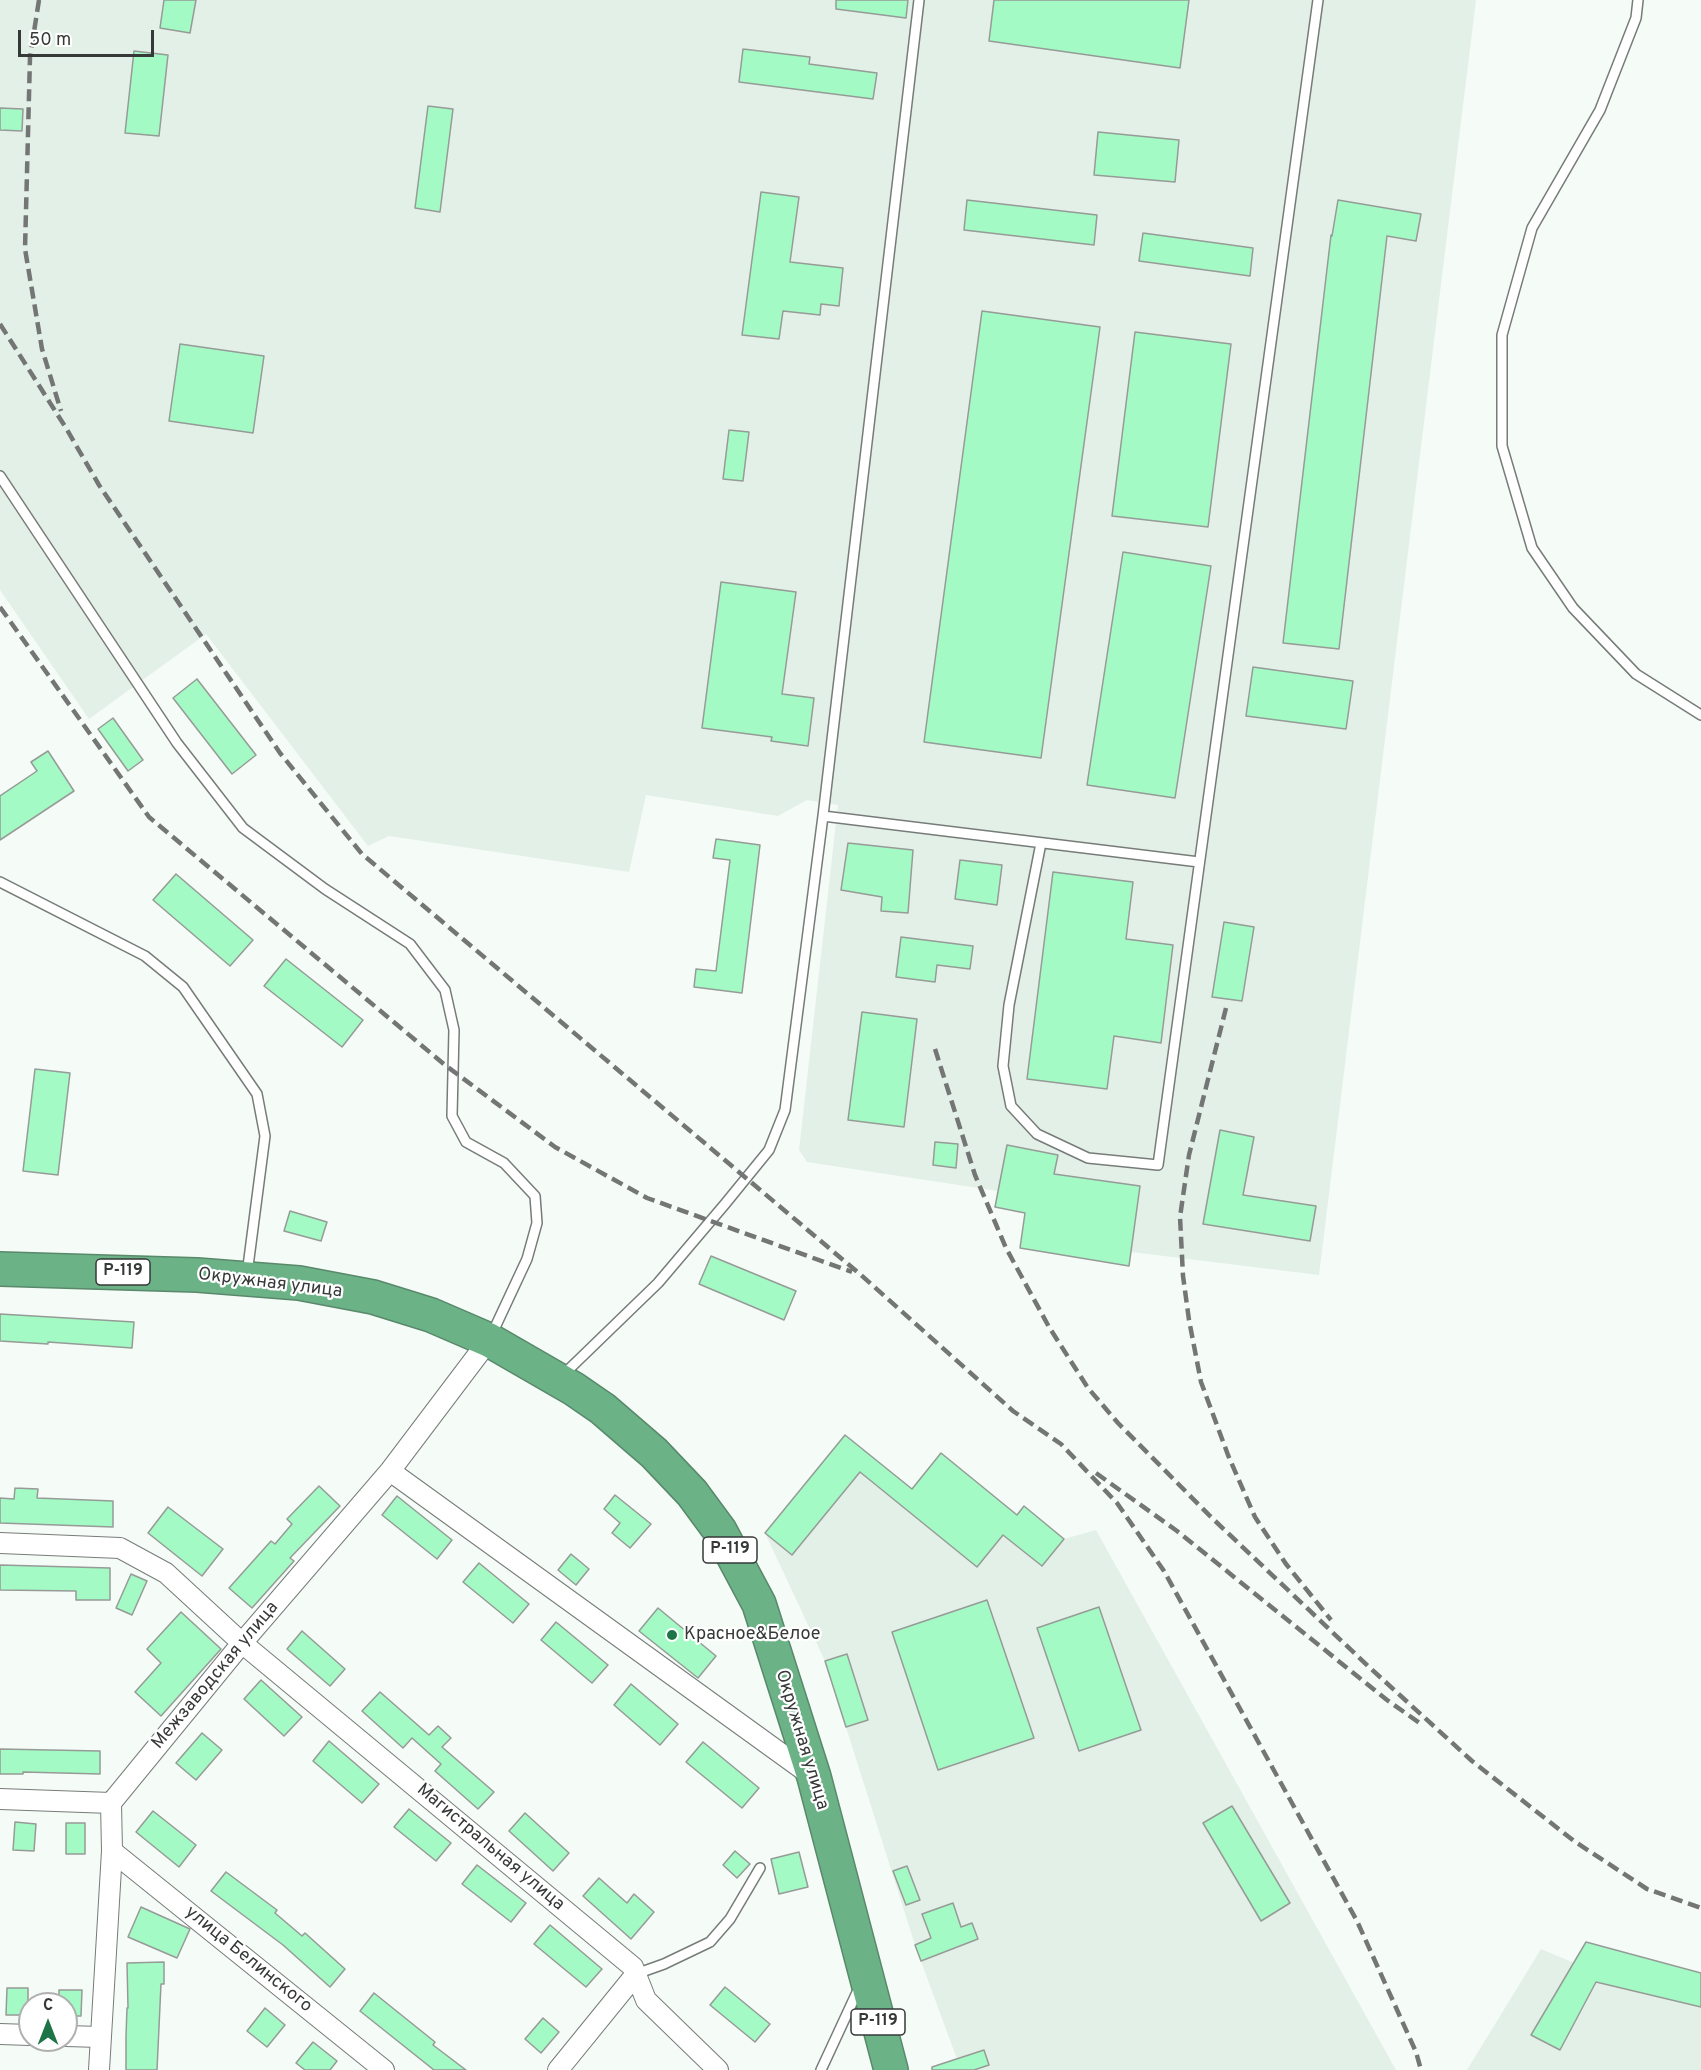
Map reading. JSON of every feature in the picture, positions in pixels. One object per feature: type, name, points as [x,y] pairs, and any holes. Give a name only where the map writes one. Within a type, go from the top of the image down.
[{"type":"highway","name":"Окружная улица","points":[[0,1269],[197,1275],[299,1283],[372,1297],[431,1314],[489,1340],[559,1379],[603,1409],[654,1453],[692,1493],[720,1531],[759,1604],[814,1777],[891,2070]]},
{"type":"street","name":"Межзаводская улица","points":[[111,1803],[242,1643],[390,1471],[489,1340]]},
{"type":"street","points":[[390,1471],[814,1777]]},
{"type":"street","name":"Магистральная улица","points":[[0,1543],[120,1548],[166,1573],[242,1643],[633,1967],[646,2000],[718,2070]]},
{"type":"street","points":[[0,1799],[111,1803],[112,1851],[99,2070]]},
{"type":"street","name":"улица Белинского","points":[[112,1851],[384,2070]]},
{"type":"street","points":[[558,2070],[636,1974]]},
{"type":"street","points":[[0,2034],[18,2035]]},
{"type":"street","points":[[78,2036],[100,2037]]},
{"type":"lane","points":[[559,1379],[658,1283],[769,1150],[784,1110],[823,816],[919,0]]},
{"type":"lane","points":[[1041,843],[1009,1005],[1003,1066],[1011,1106],[1037,1134],[1088,1158],[1158,1166],[1318,0]]},
{"type":"lane","points":[[1638,0],[1635,18],[1600,110],[1532,228],[1502,335],[1502,446],[1532,548],[1574,608],[1636,674],[1701,715]]},
{"type":"lane","points":[[0,476],[177,743],[243,828],[326,889],[410,944],[445,990],[454,1030],[452,1116],[466,1142],[504,1163],[535,1196],[537,1223],[527,1258],[489,1340]]},
{"type":"lane","points":[[823,816],[1199,862]]},
{"type":"lane","points":[[0,882],[145,956],[183,987],[257,1094],[265,1136],[246,1279]]},
{"type":"lane","points":[[636,1974],[664,1964],[710,1941],[730,1919],[760,1868]]},
{"type":"lane","points":[[821,2070],[866,1973]]},
{"type":"shaded area","points":[[0,0],[1476,0],[1319,1275],[1131,1252],[1129,1266],[1020,1248],[1025,1213],[995,1207],[998,1191],[807,1162],[799,1150],[838,805],[807,800],[778,816],[646,795],[629,872],[389,836],[368,846],[206,634],[89,719],[0,590]]},
{"type":"shaded area","points":[[845,1435],[911,1489],[941,1453],[1017,1514],[1024,1506],[1064,1539],[1096,1530],[1396,2070],[961,2070],[915,1945],[825,1661],[765,1533]]},
{"type":"shaded area","points":[[1541,1949],[1574,1963],[1701,1973],[1701,2070],[1467,2070]]},
{"type":"building","points":[[164,0],[196,0],[190,33],[160,28]]},
{"type":"building","points":[[836,0],[908,0],[906,18],[836,9]]},
{"type":"building","points":[[994,0],[1189,0],[1180,68],[989,41]]},
{"type":"building","points":[[743,49],[810,57],[809,64],[877,73],[873,99],[739,82]]},
{"type":"building","points":[[134,51],[168,55],[159,136],[125,133]]},
{"type":"building","points":[[428,106],[453,109],[440,212],[415,208]]},
{"type":"building","points":[[0,108],[23,109],[22,131],[0,130]]},
{"type":"building","points":[[1098,132],[1179,140],[1175,182],[1094,175]]},
{"type":"building","points":[[761,192],[799,197],[790,262],[843,268],[839,306],[821,304],[820,315],[783,311],[779,339],[742,335]]},
{"type":"building","points":[[967,200],[1097,215],[1094,245],[964,230]]},
{"type":"building","points":[[1338,200],[1421,214],[1416,241],[1387,236],[1339,649],[1283,643],[1331,235]]},
{"type":"building","points":[[1143,233],[1253,248],[1250,276],[1139,261]]},
{"type":"building","points":[[982,311],[1100,327],[1041,758],[924,742]]},
{"type":"building","points":[[1135,332],[1231,344],[1208,527],[1112,516]]},
{"type":"building","points":[[180,344],[264,356],[253,433],[169,421]]},
{"type":"building","points":[[729,430],[749,432],[743,481],[723,479]]},
{"type":"building","points":[[1123,552],[1211,566],[1175,798],[1087,785]]},
{"type":"building","points":[[721,582],[796,592],[782,694],[814,698],[808,746],[771,741],[772,737],[702,728]]},
{"type":"building","points":[[1253,667],[1353,681],[1346,729],[1246,716]]},
{"type":"building","points":[[197,679],[256,755],[232,774],[173,698]]},
{"type":"building","points":[[113,718],[143,760],[128,771],[98,729]]},
{"type":"building","points":[[48,751],[74,791],[0,840],[0,796],[37,771],[31,762]]},
{"type":"building","points":[[716,839],[760,845],[742,993],[694,987],[696,969],[716,971],[730,860],[713,858]]},
{"type":"building","points":[[848,843],[913,850],[908,913],[881,911],[882,897],[841,890]]},
{"type":"building","points":[[960,860],[1002,865],[997,905],[955,899]]},
{"type":"building","points":[[1053,872],[1133,882],[1126,939],[1173,945],[1161,1043],[1114,1036],[1107,1089],[1027,1079]]},
{"type":"building","points":[[176,874],[253,940],[230,966],[153,900]]},
{"type":"building","points":[[1224,922],[1254,927],[1242,1001],[1212,997]]},
{"type":"building","points":[[901,937],[973,946],[970,969],[937,965],[935,982],[896,977]]},
{"type":"building","points":[[286,959],[363,1020],[342,1047],[264,986]]},
{"type":"building","points":[[862,1012],[917,1019],[904,1127],[848,1120]]},
{"type":"building","points":[[35,1069],[70,1073],[58,1175],[23,1171]]},
{"type":"building","points":[[1220,1130],[1254,1137],[1243,1195],[1316,1206],[1310,1241],[1203,1224]]},
{"type":"building","points":[[935,1142],[958,1144],[956,1168],[933,1165]]},
{"type":"building","points":[[1007,1145],[1058,1155],[1054,1174],[1140,1186],[1129,1266],[1020,1248],[1025,1213],[995,1207]]},
{"type":"building","points":[[290,1211],[327,1222],[321,1241],[284,1231]]},
{"type":"building","points":[[711,1256],[796,1291],[784,1320],[699,1284]]},
{"type":"building","points":[[0,1314],[134,1322],[132,1348],[0,1341]]},
{"type":"building","points":[[845,1435],[912,1489],[941,1453],[1017,1515],[1024,1506],[1064,1539],[1042,1566],[1003,1535],[977,1567],[860,1472],[792,1555],[765,1533]]},
{"type":"building","points":[[319,1486],[340,1506],[290,1558],[294,1561],[252,1608],[229,1588],[271,1541],[275,1544],[292,1524],[287,1519]]},
{"type":"building","points":[[15,1488],[38,1489],[37,1498],[113,1501],[113,1527],[0,1523],[0,1498],[14,1499]]},
{"type":"building","points":[[615,1495],[651,1524],[630,1548],[612,1533],[620,1523],[604,1509]]},
{"type":"building","points":[[397,1496],[452,1540],[437,1559],[382,1515]]},
{"type":"building","points":[[168,1507],[223,1549],[202,1576],[148,1533]]},
{"type":"building","points":[[571,1554],[589,1569],[576,1585],[558,1570]]},
{"type":"building","points":[[479,1563],[529,1604],[513,1623],[463,1582]]},
{"type":"building","points":[[0,1565],[110,1568],[110,1600],[76,1600],[76,1591],[0,1590]]},
{"type":"building","points":[[131,1574],[147,1581],[132,1615],[116,1608]]},
{"type":"building","points":[[987,1600],[1034,1738],[938,1770],[892,1632]]},
{"type":"building","points":[[1099,1607],[1141,1730],[1079,1751],[1037,1628]]},
{"type":"building","points":[[658,1608],[716,1656],[698,1678],[639,1631]]},
{"type":"building","points":[[181,1612],[221,1649],[161,1716],[135,1692],[161,1663],[147,1649]]},
{"type":"building","points":[[556,1622],[608,1665],[592,1683],[541,1640]]},
{"type":"building","points":[[302,1631],[345,1669],[330,1686],[287,1649]]},
{"type":"building","points":[[847,1654],[868,1720],[846,1727],[825,1661]]},
{"type":"building","points":[[261,1680],[302,1717],[284,1736],[244,1699]]},
{"type":"building","points":[[631,1684],[678,1724],[660,1745],[614,1705]]},
{"type":"building","points":[[380,1692],[429,1735],[438,1726],[451,1738],[442,1747],[494,1792],[478,1809],[435,1771],[441,1764],[412,1738],[403,1748],[362,1711]]},
{"type":"building","points":[[202,1733],[222,1750],[196,1780],[176,1763]]},
{"type":"building","points":[[329,1741],[379,1784],[362,1803],[313,1761]]},
{"type":"building","points":[[703,1742],[759,1788],[742,1808],[686,1762]]},
{"type":"building","points":[[0,1749],[100,1751],[100,1774],[23,1772],[23,1774],[0,1774]]},
{"type":"building","points":[[1232,1806],[1290,1903],[1261,1921],[1203,1823]]},
{"type":"building","points":[[409,1809],[451,1843],[436,1861],[394,1827]]},
{"type":"building","points":[[153,1811],[196,1845],[179,1867],[136,1832]]},
{"type":"building","points":[[525,1813],[569,1853],[553,1871],[509,1831]]},
{"type":"building","points":[[15,1822],[36,1824],[34,1851],[13,1850]]},
{"type":"building","points":[[66,1823],[85,1823],[85,1854],[66,1854]]},
{"type":"building","points":[[735,1851],[750,1864],[737,1878],[723,1865]]},
{"type":"building","points":[[799,1852],[808,1887],[779,1894],[771,1859]]},
{"type":"building","points":[[477,1865],[526,1903],[511,1922],[462,1884]]},
{"type":"building","points":[[907,1866],[920,1900],[906,1905],[893,1871]]},
{"type":"building","points":[[226,1872],[277,1910],[275,1913],[302,1936],[305,1933],[345,1969],[330,1987],[283,1945],[211,1891]]},
{"type":"building","points":[[599,1878],[627,1903],[634,1894],[654,1912],[631,1939],[583,1896]]},
{"type":"building","points":[[953,1903],[961,1927],[972,1923],[978,1939],[921,1961],[915,1945],[931,1938],[922,1914]]},
{"type":"building","points":[[141,1907],[190,1929],[177,1958],[128,1937]]},
{"type":"building","points":[[550,1925],[602,1969],[586,1987],[534,1944]]},
{"type":"building","points":[[1586,1942],[1701,1973],[1701,2007],[1596,1982],[1560,2050],[1531,2035]]},
{"type":"building","points":[[164,1962],[157,2070],[126,2070],[127,1963]]},
{"type":"building","points":[[725,1987],[770,2024],[755,2042],[710,2005]]},
{"type":"building","points":[[7,1988],[28,1988],[28,1992],[18,1992],[18,2015],[6,2015]]},
{"type":"building","points":[[59,1990],[82,1990],[81,2016],[78,2016],[78,1992],[59,1992]]},
{"type":"building","points":[[374,1993],[435,2042],[433,2045],[466,2070],[434,2070],[360,2011]]},
{"type":"building","points":[[265,2008],[285,2025],[267,2047],[247,2031]]},
{"type":"building","points":[[543,2018],[559,2032],[541,2053],[525,2039]]},
{"type":"building","points":[[313,2042],[337,2061],[330,2070],[305,2070],[296,2063]]},
{"type":"building","points":[[984,2050],[989,2065],[974,2070],[932,2070],[932,2067]]},
{"type":"railway","points":[[39,0],[30,57],[25,249],[42,349],[61,411]]},
{"type":"railway","points":[[0,324],[99,485],[280,753],[362,854],[861,1275],[1013,1411],[1061,1444],[1117,1503],[1164,1571],[1357,1921],[1416,2052],[1421,2070]]},
{"type":"railway","points":[[0,607],[149,817],[445,1065],[555,1147],[647,1198],[852,1272]]},
{"type":"railway","points":[[1226,1008],[1189,1155],[1180,1217],[1183,1276],[1189,1320],[1201,1382],[1228,1455],[1255,1517],[1286,1564],[1331,1620]]},
{"type":"railway","points":[[935,1049],[975,1175],[1006,1248],[1049,1327],[1088,1388],[1118,1423],[1211,1517],[1472,1761],[1574,1841],[1647,1889],[1701,1908]]},
{"type":"railway","points":[[1096,1473],[1177,1531],[1387,1700],[1421,1724]]},
{"type":"place","name":"Красное&Белое","points":[[672,1635]]}]
